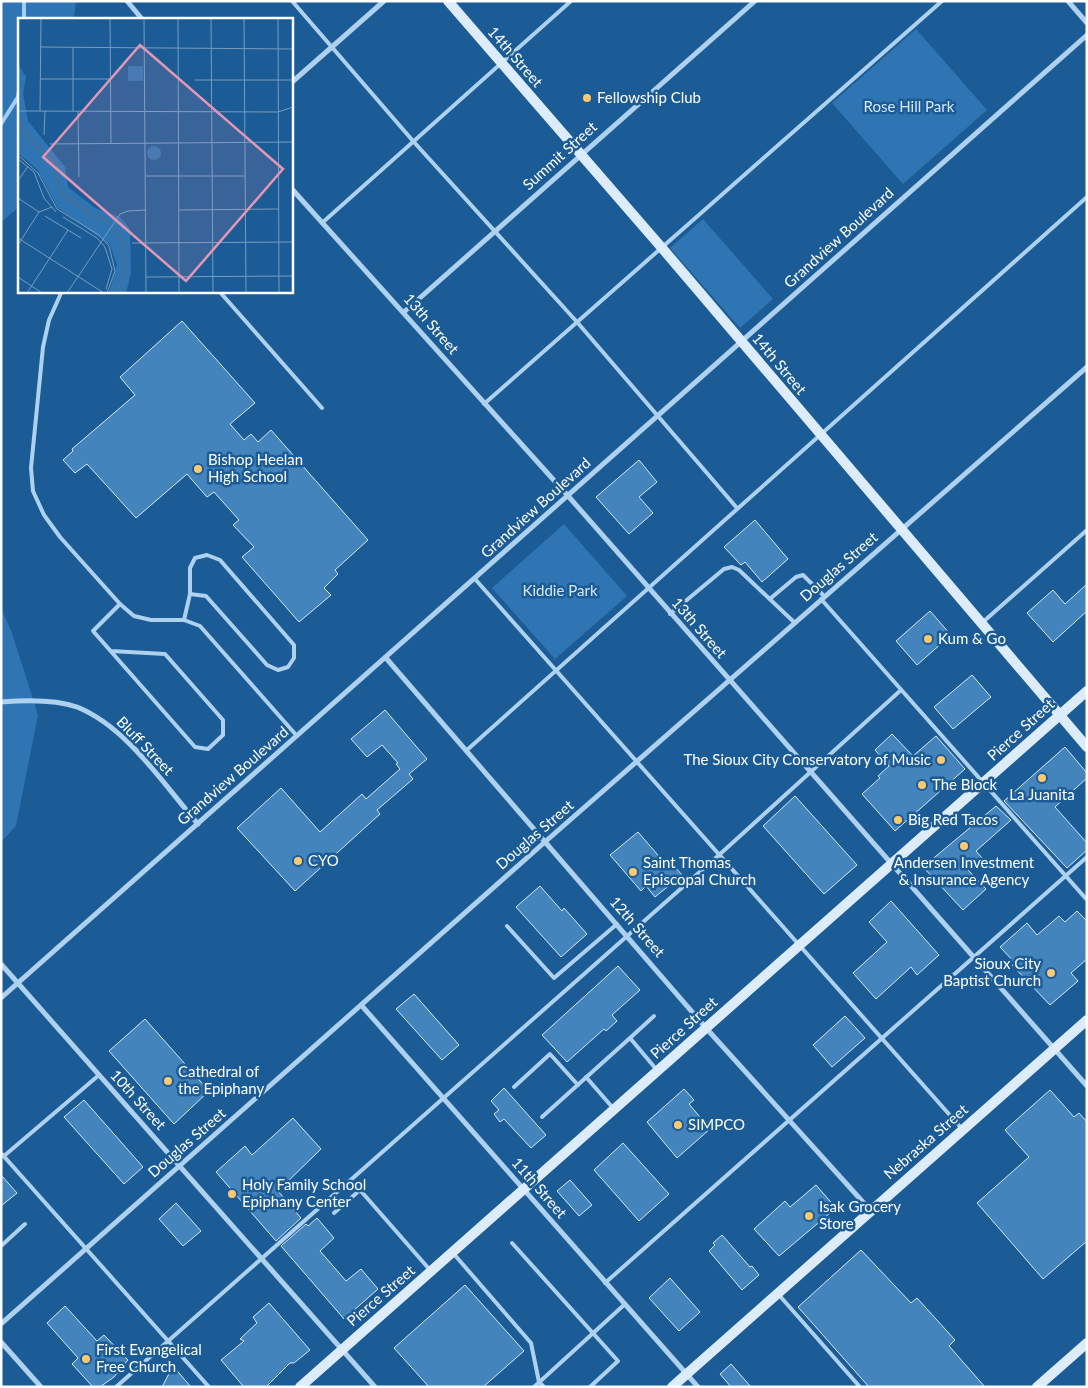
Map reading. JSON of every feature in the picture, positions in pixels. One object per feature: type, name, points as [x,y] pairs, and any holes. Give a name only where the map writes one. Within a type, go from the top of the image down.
[{"type":"main road","name":"14th Street","points":[[448,1],[662,248],[820,436],[1087,747]]},
{"type":"main road","name":"Pierce Street","points":[[300,1387],[524,1191],[1087,691]]},
{"type":"main road","name":"Nebraska Street","points":[[672,1387],[1087,1020]]},
{"type":"main road","points":[[1037,1387],[1087,1343]]},
{"type":"street","points":[[127,1],[141,18]]},
{"type":"street","points":[[292,82],[384,1]]},
{"type":"street","name":"Summit Street","points":[[404,312],[580,154],[755,1]]},
{"type":"street","points":[[1068,1],[1087,23]]},
{"type":"street","name":"Grandview Boulevard","points":[[1,998],[569,497],[657,415],[1087,35]]},
{"type":"street","name":"13th Street","points":[[292,189],[569,497],[729,682],[1087,1086]]},
{"type":"street","name":"Douglas Street","points":[[1,1324],[546,841],[1087,367]]},
{"type":"street","name":"12th Street","points":[[386,658],[627,934],[706,1028],[871,1211]]},
{"type":"street","name":"Bluff Street","points":[[1,702],[53,702],[77,708],[112,726],[198,824]]},
{"type":"street","name":"10th Street","points":[[1,964],[375,1387]]},
{"type":"street","name":"11th Street","points":[[362,1006],[698,1387]]},
{"type":"street","points":[[1,1342],[41,1387]]},
{"type":"lane","points":[[292,1],[413,141],[496,230],[577,322],[737,508]]},
{"type":"lane","points":[[322,222],[571,1]]},
{"type":"lane","points":[[484,404],[942,1]]},
{"type":"lane","points":[[467,750],[1087,198]]},
{"type":"lane","points":[[62,292],[48,320],[43,347],[31,468],[33,491],[44,515],[60,537],[120,604],[134,616],[151,620],[184,620],[200,626],[297,736]]},
{"type":"lane","points":[[220,292],[322,408]]},
{"type":"lane","points":[[981,623],[1087,530]]},
{"type":"lane","points":[[184,620],[190,594],[190,568],[195,558],[207,555],[220,560],[294,645],[294,658],[288,667],[278,670],[267,665],[206,596],[190,594]]},
{"type":"lane","points":[[670,614],[724,569],[732,567],[739,570],[771,598],[795,623]]},
{"type":"lane","points":[[771,598],[796,577],[803,576],[983,784],[1087,900]]},
{"type":"lane","points":[[475,579],[962,1130]]},
{"type":"lane","points":[[111,651],[165,654],[223,720],[223,735],[208,749],[195,747],[93,631],[120,604]]},
{"type":"lane","points":[[116,1387],[627,934],[719,855],[901,690]]},
{"type":"lane","points":[[605,1283],[1087,856]]},
{"type":"lane","points":[[507,926],[554,978],[617,924]]},
{"type":"lane","points":[[542,1117],[654,1016]]},
{"type":"lane","points":[[630,1038],[658,1071]]},
{"type":"lane","points":[[514,1087],[550,1054],[578,1085]]},
{"type":"lane","points":[[99,1075],[3,1154],[209,1387]]},
{"type":"lane","points":[[586,1077],[614,1110]]},
{"type":"lane","points":[[334,1213],[360,1190],[432,1272]]},
{"type":"lane","points":[[1,1246],[25,1224]]},
{"type":"lane","points":[[512,1243],[618,1361],[590,1387]]},
{"type":"lane","points":[[453,1253],[531,1342],[540,1382],[544,1387]]},
{"type":"lane","points":[[777,1294],[859,1386]]},
{"type":"lane","points":[[534,1387],[625,1304]]},
{"type":"green space","points":[[1,1],[76,1],[74,18],[18,18],[18,208],[1,222]]},
{"type":"green space","name":"Rose Hill Park","points":[[916,29],[987,110],[903,184],[832,103]]},
{"type":"green space","points":[[703,219],[773,299],[740,328],[670,248]]},
{"type":"green space","name":"Kiddie Park","points":[[564,524],[627,596],[555,659],[492,588]]},
{"type":"green space","points":[[1,608],[12,633],[38,715],[16,826],[1,842]]},
{"type":"building","name":"Bishop Heelan High School","points":[[182,321],[255,403],[230,424],[244,440],[251,434],[258,442],[271,430],[368,540],[335,570],[338,574],[324,588],[331,595],[299,622],[242,557],[254,547],[233,525],[239,520],[214,492],[207,497],[187,474],[136,518],[87,464],[75,473],[63,460],[73,451],[72,449],[135,395],[120,377]]},
{"type":"building","points":[[639,460],[657,482],[639,497],[653,513],[629,534],[596,497]]},
{"type":"building","points":[[755,520],[788,559],[762,582],[745,562],[741,565],[724,547]]},
{"type":"building","points":[[1087,584],[1087,611],[1053,642],[1027,613],[1053,590],[1065,604]]},
{"type":"building","points":[[930,611],[951,635],[917,665],[896,641]]},
{"type":"building","points":[[972,675],[991,697],[953,729],[934,707]]},
{"type":"building","name":"CYO","points":[[385,710],[427,759],[409,774],[413,779],[377,810],[380,814],[295,891],[237,828],[281,788],[320,832],[362,794],[366,799],[400,769],[396,764],[398,763],[382,745],[367,757],[351,739]]},
{"type":"building","points":[[892,734],[913,756],[936,736],[965,769],[895,831],[862,794],[880,778],[878,776],[889,766],[875,750]]},
{"type":"building","points":[[1065,747],[1087,773],[1087,778],[1055,807],[1087,843],[1087,850],[1067,868],[1004,801]]},
{"type":"building","points":[[795,796],[857,865],[824,894],[763,826]]},
{"type":"building","points":[[996,806],[1011,820],[976,851],[982,858],[968,870],[986,889],[963,910],[923,867]]},
{"type":"building","points":[[638,832],[663,861],[667,858],[682,875],[655,897],[646,886],[641,891],[610,855]]},
{"type":"building","points":[[540,886],[562,911],[564,908],[587,934],[561,957],[516,907]]},
{"type":"building","points":[[891,901],[939,955],[917,975],[911,967],[876,999],[853,973],[887,942],[869,922]]},
{"type":"building","points":[[1077,911],[1087,921],[1087,959],[1071,973],[1078,981],[1050,1005],[1012,965],[1015,963],[1000,947],[1027,923],[1037,935],[1059,916],[1065,922]]},
{"type":"building","points":[[618,966],[640,990],[612,1015],[617,1021],[606,1031],[604,1029],[567,1062],[542,1035]]},
{"type":"building","points":[[414,994],[459,1045],[442,1060],[396,1009]]},
{"type":"building","points":[[845,1016],[865,1038],[832,1067],[813,1045]]},
{"type":"building","points":[[145,1019],[209,1091],[174,1124],[109,1051]]},
{"type":"building","points":[[504,1088],[546,1135],[531,1148],[504,1119],[500,1122],[494,1114],[499,1110],[491,1101]]},
{"type":"building","name":"SIMPCO","points":[[684,1089],[694,1100],[689,1104],[710,1129],[677,1158],[647,1122]]},
{"type":"building","points":[[1050,1090],[1074,1117],[1079,1113],[1087,1122],[1087,1241],[1043,1279],[977,1203],[1029,1157],[1005,1130]]},
{"type":"building","points":[[84,1100],[143,1167],[124,1184],[64,1117]]},
{"type":"building","points":[[293,1118],[321,1149],[278,1191],[301,1218],[276,1241],[216,1172],[245,1146],[252,1155]]},
{"type":"building","points":[[623,1143],[669,1194],[639,1221],[594,1170]]},
{"type":"building","points":[[1,1175],[17,1193],[1,1206]]},
{"type":"building","points":[[570,1180],[592,1205],[579,1216],[557,1191]]},
{"type":"building","points":[[816,1185],[836,1208],[779,1256],[754,1229],[785,1201],[790,1207]]},
{"type":"building","points":[[176,1203],[201,1231],[183,1246],[159,1219]]},
{"type":"building","points":[[317,1218],[334,1238],[320,1251],[346,1281],[361,1269],[378,1289],[344,1319],[281,1246],[306,1224],[308,1226]]},
{"type":"building","points":[[722,1235],[759,1275],[742,1290],[709,1251],[715,1245],[713,1243]]},
{"type":"building","points":[[861,1250],[911,1303],[917,1298],[955,1340],[949,1346],[985,1387],[869,1387],[798,1307]]},
{"type":"building","points":[[670,1278],[700,1312],[679,1331],[649,1298]]},
{"type":"building","points":[[465,1285],[524,1351],[483,1387],[429,1387],[394,1348]]},
{"type":"building","points":[[269,1303],[310,1350],[294,1363],[290,1363],[266,1387],[244,1387],[221,1360],[244,1341],[240,1339],[257,1323],[253,1317]]},
{"type":"building","points":[[65,1306],[97,1341],[104,1335],[128,1360],[114,1377],[100,1387],[93,1387],[72,1364],[78,1358],[47,1323]]},
{"type":"building","points":[[731,1364],[751,1387],[731,1387],[720,1374]]},
{"type":"building","points":[[173,1366],[191,1387],[162,1387]]},
{"type":"waterway","points":[[24,1],[24,18]]},
{"type":"waterway","points":[[1,124],[18,97]]},
{"type":"place","name":"Fellowship Club","points":[[587,98]]},
{"type":"place","name":"Bishop Heelan High School","points":[[198,469]]},
{"type":"place","name":"Kum & Go","points":[[928,639]]},
{"type":"place","name":"The Sioux City Conservatory of Music","points":[[941,760]]},
{"type":"place","name":"La Juanita","points":[[1042,778]]},
{"type":"place","name":"The Block","points":[[922,785]]},
{"type":"place","name":"Big Red Tacos","points":[[898,820]]},
{"type":"place","name":"Andersen Investment & Insurance Agency","points":[[964,846]]},
{"type":"place","name":"CYO","points":[[298,861]]},
{"type":"place","name":"Saint Thomas Episcopal Church","points":[[633,872]]},
{"type":"place","name":"Sioux City Baptist Church","points":[[1051,973]]},
{"type":"place","name":"Cathedral of the Epiphany","points":[[168,1081]]},
{"type":"place","name":"SIMPCO","points":[[678,1125]]},
{"type":"place","name":"Holy Family School Epiphany Center","points":[[232,1194]]},
{"type":"place","name":"Isak Grocery Store","points":[[809,1216]]},
{"type":"place","name":"First Evangelical Free Church","points":[[86,1359]]}]
